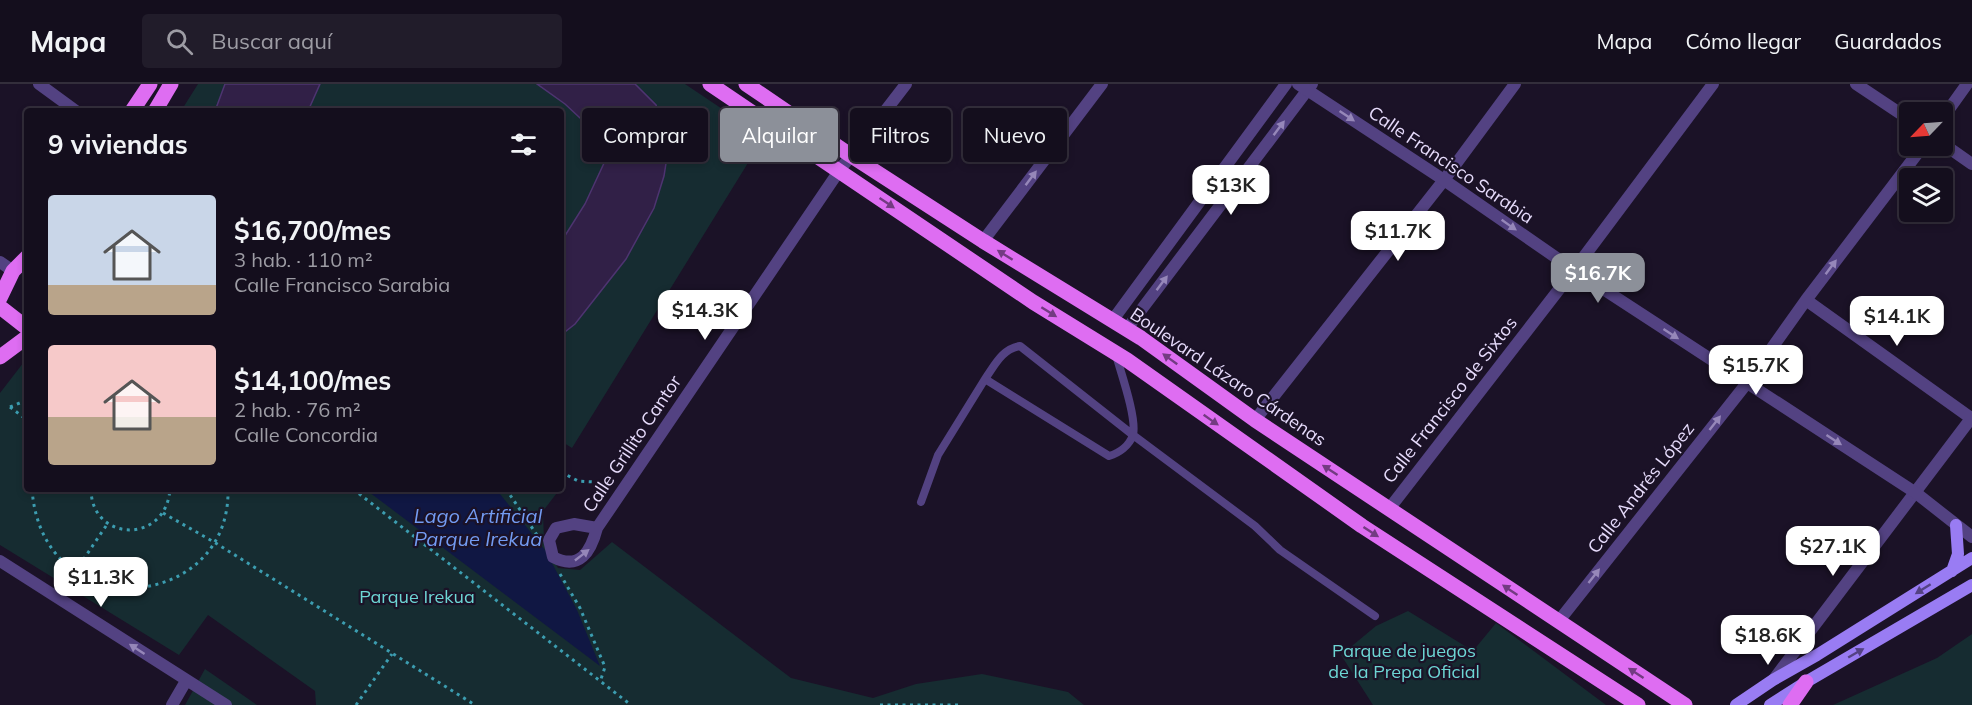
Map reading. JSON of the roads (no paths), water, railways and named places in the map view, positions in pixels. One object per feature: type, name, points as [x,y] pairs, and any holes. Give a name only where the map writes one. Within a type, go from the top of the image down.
[{"type":"main road","points":[[157,108],[171,84]]},
{"type":"main road","points":[[710,84],[1033,302],[1116,353],[1362,526],[1638,705]]},
{"type":"main road","name":"Boulevard Lázaro Cárdenas","points":[[746,84],[850,155]]},
{"type":"main road","points":[[134,108],[146,85]]},
{"type":"main road","name":"Boulevard Lázaro Cárdenas","points":[[861,162],[983,241],[1141,338],[1255,420],[1685,705]]},
{"type":"main road","points":[[0,298],[6,267],[24,258]]},
{"type":"main road","points":[[0,307],[24,326]]},
{"type":"main road","points":[[0,357],[24,339]]},
{"type":"main road","points":[[1952,571],[1958,554],[1956,525]]},
{"type":"main road","points":[[1736,705],[1972,558]]},
{"type":"main road","points":[[1770,705],[1972,585]]},
{"type":"main road","points":[[1790,705],[1806,682]]},
{"type":"street","points":[[39,84],[71,108]]},
{"type":"street","name":"Calle Grillito Cantor","points":[[887,108],[906,84]]},
{"type":"street","points":[[983,241],[1102,84]]},
{"type":"street","points":[[1112,321],[1286,84]]},
{"type":"street","points":[[1255,420],[1444,180],[1515,84]]},
{"type":"street","name":"Calle Francisco de Sixtos","points":[[1389,508],[1574,270],[1713,84]]},
{"type":"street","points":[[1856,84],[1899,113]]},
{"type":"street","points":[[1953,104],[1967,84]]},
{"type":"street","points":[[1126,330],[1306,86]]},
{"type":"street","name":"Calle Francisco Sarabia","points":[[1306,86],[1574,270],[1916,493],[1972,537]]},
{"type":"street","points":[[1953,151],[1972,164]]},
{"type":"street","name":"Calle Grillito Cantor","points":[[597,528],[850,155]]},
{"type":"street","name":"Calle Andrés López","points":[[1558,622],[1747,383],[1806,300],[1915,156]]},
{"type":"street","points":[[1773,680],[1972,417],[1806,300]]},
{"type":"street","points":[[0,561],[226,705]]},
{"type":"street","points":[[172,705],[186,681]]},
{"type":"lane","points":[[921,502],[938,455],[985,379],[1002,355],[1010,348],[1020,346],[1133,435],[1255,526],[1280,550],[1375,616]]},
{"type":"lane","points":[[985,379],[1109,456],[1120,453],[1133,435],[1131,409],[1116,353]]},
{"type":"water","name":"Lago Artificial Parque Irekua","points":[[369,492],[498,492],[545,550],[577,610],[600,666]]},
{"type":"park label","name":"Parque Irekua","points":[[417,597]]},
{"type":"park label","name":"Parque de juegos de la Prepa Oficial","points":[[1404,661]]}]
